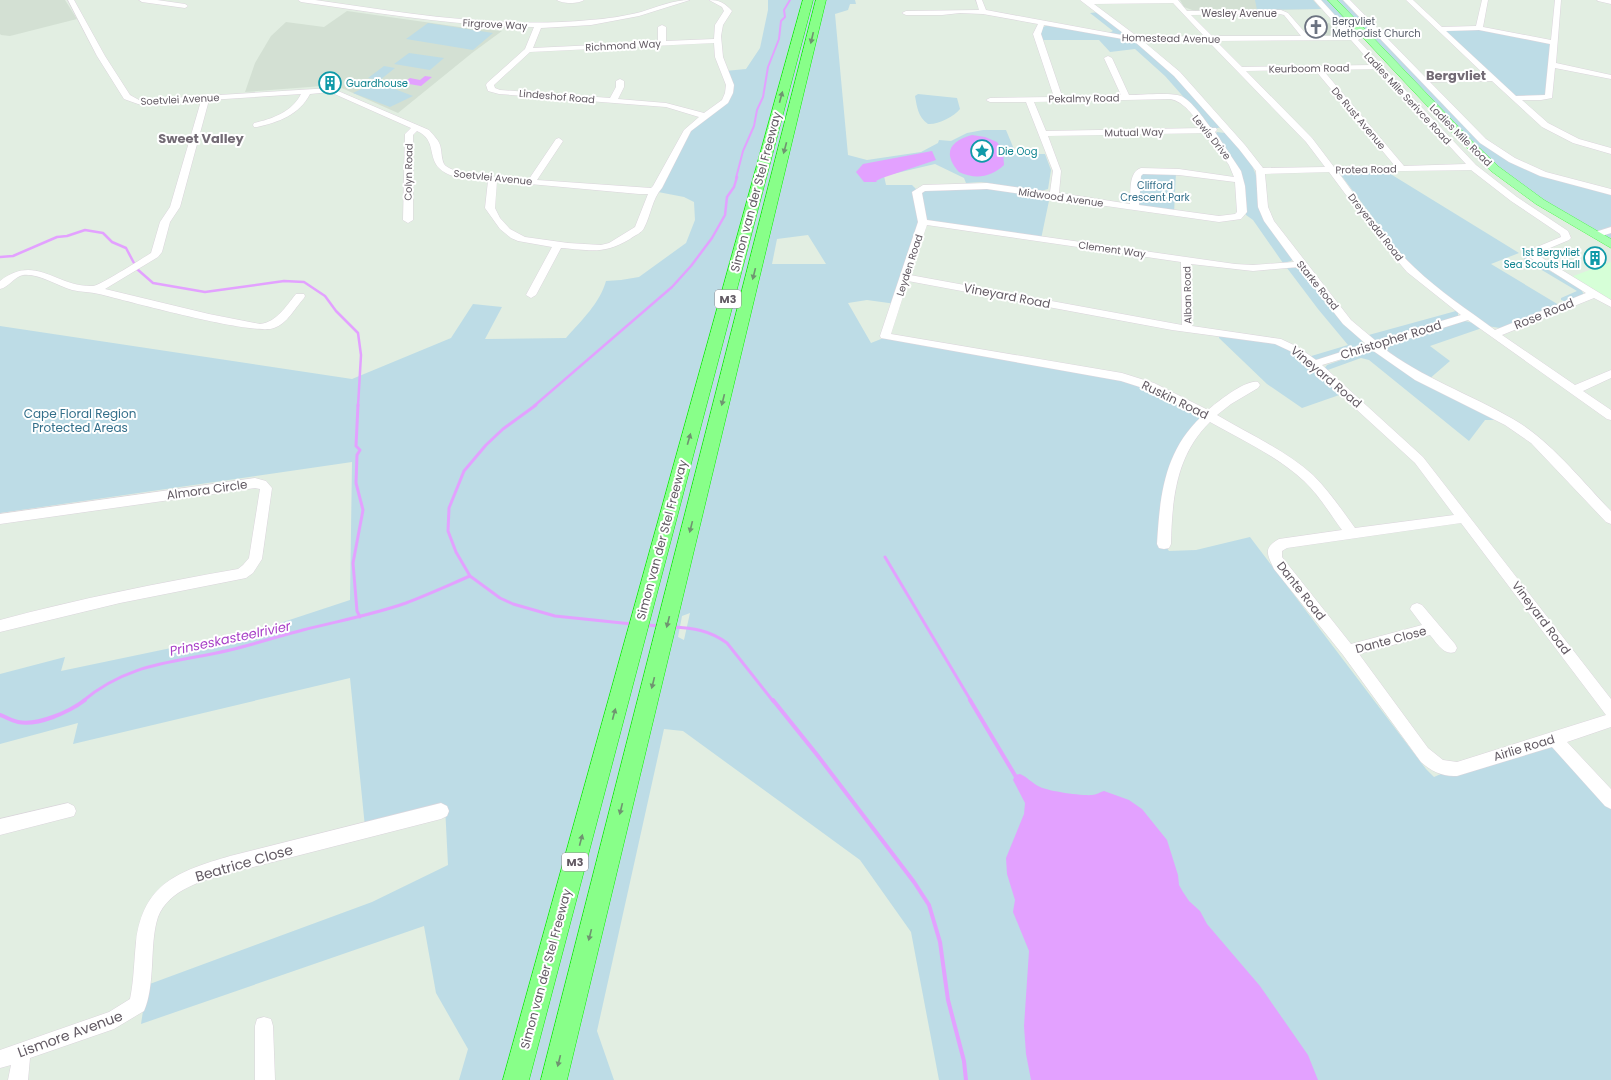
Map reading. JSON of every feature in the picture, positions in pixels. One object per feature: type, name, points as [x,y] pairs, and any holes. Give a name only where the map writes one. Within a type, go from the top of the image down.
[{"type":"highway","name":"Simon van der Stel Freeway","points":[[516,1080],[808,0]]},
{"type":"highway","name":"Simon van der Stel Freeway","points":[[554,1080],[821,0]]},
{"type":"main road","name":"Ladies Mile Road","points":[[1332,0],[1466,142],[1496,169],[1511,182],[1540,202],[1611,244]]},
{"type":"street","name":"Soetvlei Avenue","points":[[72,0],[101,56],[130,100],[143,103],[326,90],[335,92],[426,132],[432,138],[440,165],[445,170],[457,174],[639,191],[653,191]]},
{"type":"street","points":[[142,0],[185,6]]},
{"type":"street","name":"Firgrove Way","points":[[301,0],[466,23],[538,26],[615,19],[687,0]]},
{"type":"street","points":[[560,0],[582,0]]},
{"type":"street","points":[[493,178],[490,208],[509,232],[520,239],[601,248],[636,232],[643,221],[653,191],[660,184],[685,134],[691,126],[724,101],[730,88],[720,62],[718,41],[719,25],[728,11],[724,6],[712,0]]},
{"type":"street","points":[[979,0],[983,12]]},
{"type":"street","points":[[1085,1],[1174,0]]},
{"type":"street","name":"Dreyersdal Road","points":[[1174,0],[1309,140],[1381,236],[1411,270],[1469,316],[1611,416]]},
{"type":"street","name":"Ladies Mile Serivce Road","points":[[1317,0],[1473,167],[1514,199],[1562,231],[1566,238],[1533,253],[1537,259],[1594,294]]},
{"type":"street","points":[[1346,0],[1483,141],[1526,167],[1543,174],[1611,192]]},
{"type":"street","points":[[1409,0],[1540,122],[1556,132],[1576,141],[1611,151]]},
{"type":"street","points":[[1479,28],[1485,0]]},
{"type":"street","points":[[1514,98],[1541,98],[1549,96],[1558,0]]},
{"type":"street","points":[[1600,0],[1611,2]]},
{"type":"street","points":[[1085,1],[1136,39],[1176,74],[1242,147],[1260,171]]},
{"type":"street","name":"Homestead Avenue","points":[[906,13],[967,11],[983,12],[1136,39],[1367,38]]},
{"type":"street","name":"Wesley Avenue","points":[[1185,13],[1281,12],[1286,14],[1306,38]]},
{"type":"street","points":[[1042,23],[1037,34],[1059,99]]},
{"type":"street","name":"Lindeshof Road","points":[[538,26],[528,50],[490,85],[490,89],[500,92],[671,106],[705,116]]},
{"type":"street","points":[[662,27],[662,44]]},
{"type":"street","points":[[1440,29],[1479,28],[1554,43]]},
{"type":"street","name":"Richmond Way","points":[[528,50],[718,41]]},
{"type":"street","points":[[1108,58],[1126,98]]},
{"type":"street","points":[[1553,66],[1611,77]]},
{"type":"street","name":"Keurboom Road","points":[[1240,69],[1378,67]]},
{"type":"street","name":"De Rust Avenue","points":[[1317,68],[1400,168]]},
{"type":"street","points":[[1424,80],[1493,79]]},
{"type":"street","points":[[612,101],[620,88],[620,82]]},
{"type":"street","points":[[257,125],[278,120],[285,116],[303,100],[307,91]]},
{"type":"street","points":[[96,290],[149,260],[157,252],[165,222],[175,207],[206,98]]},
{"type":"street","name":"Pekalmy Road","points":[[990,100],[1179,98]]},
{"type":"street","name":"Lewis Drive","points":[[1179,98],[1223,148],[1233,163],[1239,180]]},
{"type":"street","points":[[1030,100],[1056,171],[1054,196]]},
{"type":"street","name":"Colyn Road","points":[[408,220],[409,134],[417,127]]},
{"type":"street","name":"Mutual Way","points":[[1043,134],[1226,129]]},
{"type":"street","points":[[532,181],[559,141]]},
{"type":"street","name":"Protea Road","points":[[1260,171],[1473,167]]},
{"type":"street","points":[[1134,208],[1137,173],[1141,171],[1179,172],[1239,180]]},
{"type":"street","name":"Starke Road","points":[[1260,171],[1262,200],[1266,216],[1301,264],[1347,322],[1372,345],[1427,382],[1490,412],[1524,432],[1544,448],[1611,519]]},
{"type":"street","name":"Midwood Avenue","points":[[918,191],[925,187],[982,186],[1212,218],[1233,218],[1238,217],[1242,212],[1239,180]]},
{"type":"street","name":"Leyden Road","points":[[886,337],[884,335],[923,222],[918,191]]},
{"type":"street","name":"Clement Way","points":[[923,222],[1244,268],[1301,264]]},
{"type":"street","points":[[1595,235],[1611,230]]},
{"type":"street","points":[[531,295],[558,244]]},
{"type":"street","name":"Alban Road","points":[[1186,260],[1187,329]]},
{"type":"street","points":[[0,286],[14,275],[24,272],[46,277],[74,287],[96,290],[209,317],[260,327],[271,326],[278,322],[300,296]]},
{"type":"street","name":"Vineyard Road","points":[[905,277],[1187,329],[1280,342],[1294,349],[1314,364],[1412,452],[1465,518],[1611,710]]},
{"type":"street","points":[[1594,294],[1611,304]]},
{"type":"street","name":"Rose Road","points":[[1494,334],[1594,294]]},
{"type":"street","name":"Christopher Road","points":[[1314,364],[1469,316]]},
{"type":"street","name":"Ruskin Road","points":[[886,337],[1128,378],[1150,386],[1209,416],[1282,457],[1298,469],[1320,491],[1352,534]]},
{"type":"street","points":[[1574,390],[1611,374]]},
{"type":"street","points":[[1164,544],[1169,483],[1173,470],[1189,440],[1209,416],[1223,403],[1254,384]]},
{"type":"street","name":"Almora Circle","points":[[0,519],[255,483],[262,484],[266,488],[255,559],[248,569],[240,574],[160,588],[82,605],[0,626]]},
{"type":"street","name":"Dante Road","points":[[1437,765],[1429,760],[1423,753],[1348,651],[1280,565],[1274,554],[1275,548],[1280,544],[1465,518]]},
{"type":"street","name":"Dante Close","points":[[1417,608],[1450,648]]},
{"type":"street","name":"Dante Close","points":[[1348,651],[1433,628]]},
{"type":"street","name":"Airlie Road","points":[[1437,765],[1446,769],[1457,769],[1611,720]]},
{"type":"street","points":[[1555,739],[1611,801]]},
{"type":"street","points":[[0,826],[68,810]]},
{"type":"street","name":"Beatrice Close","points":[[138,1005],[142,989],[146,928],[150,915],[161,897],[176,885],[197,875],[234,864],[441,811]]},
{"type":"street","name":"Lismore Avenue","points":[[0,1059],[114,1020],[138,1005]]},
{"type":"street","points":[[264,1026],[265,1080]]},
{"type":"street","points":[[18,1080],[22,1051]]},
{"type":"shaded area","points":[[0,0],[65,0],[77,19],[10,36],[1,35]]},
{"type":"shaded area","points":[[1180,0],[1313,0],[1321,9],[1195,11],[1184,7]]},
{"type":"shaded area","points":[[347,11],[467,28],[502,31],[472,53],[398,113],[335,85],[245,92],[255,63],[271,36],[286,22],[324,27]]},
{"type":"shaded area","points":[[1316,23],[1329,23],[1338,32],[1334,35],[1324,35],[1321,31],[1323,30]]},
{"type":"shaded area","points":[[425,76],[432,77],[421,86],[403,83],[410,78],[420,80]]},
{"type":"shaded area","name":"Die Oog","points":[[972,135],[985,137],[997,142],[1003,152],[1004,165],[989,175],[983,176],[971,176],[959,172],[951,159],[951,149],[958,141]]},
{"type":"shaded area","points":[[932,151],[936,160],[882,178],[876,181],[877,182],[864,182],[856,172],[863,164]]},
{"type":"shaded area","points":[[1611,262],[1611,304],[1568,278]]},
{"type":"shaded area","points":[[1020,774],[1038,786],[1048,790],[1087,795],[1095,795],[1104,791],[1129,800],[1142,809],[1167,840],[1178,875],[1179,885],[1183,892],[1189,901],[1200,911],[1207,924],[1260,986],[1308,1055],[1318,1080],[1031,1080],[1026,1054],[1024,1026],[1029,951],[1013,912],[1015,900],[1007,874],[1006,858],[1024,814],[1025,803],[1013,780],[1015,775]]},
{"type":"green space","name":"Cape Floral Region Protected Areas","points":[[768,0],[855,0],[856,4],[850,4],[848,10],[835,14],[848,155],[867,160],[921,152],[938,143],[939,140],[951,141],[967,133],[983,130],[1006,130],[1016,154],[1045,154],[1051,170],[1048,189],[1041,191],[981,182],[966,183],[964,178],[935,164],[884,176],[886,185],[912,185],[918,191],[979,187],[1050,196],[1041,239],[923,222],[896,304],[867,300],[848,303],[871,343],[886,337],[1126,378],[1208,417],[1183,450],[1164,544],[1169,551],[1196,550],[1250,537],[1426,769],[1434,777],[1450,770],[1556,741],[1611,802],[1611,1080],[939,1080],[911,932],[860,860],[683,731],[664,729],[597,1031],[614,1080],[459,1080],[468,1049],[436,993],[424,926],[141,1024],[147,985],[372,902],[448,865],[445,806],[365,827],[350,678],[73,744],[78,723],[0,744],[0,674],[65,657],[61,671],[262,629],[350,600],[352,462],[0,513],[0,326],[352,379],[451,338],[473,304],[502,307],[485,339],[566,338],[595,304],[606,281],[639,277],[686,243],[695,220],[694,202],[684,197],[653,191],[685,134],[727,97],[725,71],[746,69],[760,48],[768,10]],"holes":[[[808,235],[826,264],[772,264],[777,239]],[[690,613],[684,640],[678,637],[682,616]]]},
{"type":"green space","points":[[1255,0],[1313,0],[1321,9],[1257,10]]},
{"type":"green space","points":[[1317,0],[1346,0],[1472,131],[1526,167],[1611,192],[1611,244],[1511,182],[1367,38],[1351,38]]},
{"type":"green space","points":[[1099,12],[1128,36],[1107,34],[1113,31],[1090,13]]},
{"type":"green space","points":[[428,23],[493,33],[473,50],[406,39]]},
{"type":"green space","points":[[1049,25],[1135,41],[1172,73],[1220,127],[1211,128],[1165,76],[1135,49],[1110,52],[1099,40],[1042,40],[1040,31],[1043,27]]},
{"type":"green space","points":[[1479,28],[1554,43],[1549,96],[1514,98],[1440,29]]},
{"type":"green space","points":[[409,53],[444,58],[430,70],[394,64]]},
{"type":"green space","points":[[384,66],[395,68],[380,80],[368,78]]},
{"type":"green space","points":[[376,82],[413,96],[390,107],[353,93]]},
{"type":"green space","points":[[918,94],[957,98],[960,109],[954,115],[945,120],[928,124],[918,112],[915,96]]},
{"type":"green space","points":[[1217,132],[1225,133],[1251,163],[1258,180],[1258,198],[1293,259],[1291,261],[1283,263],[1253,220],[1246,215],[1240,171],[1225,147],[1215,135]]},
{"type":"green space","points":[[1384,170],[1519,253],[1491,264],[1559,305],[1500,328],[1487,326],[1437,290],[1401,255],[1338,171]]},
{"type":"green space","name":"Clifford Crescent Park","points":[[1176,172],[1174,213],[1134,207],[1137,174]]},
{"type":"green space","points":[[1526,257],[1581,289],[1584,295],[1567,302],[1561,300],[1561,298],[1577,291],[1525,260],[1524,258]]},
{"type":"green space","points":[[1287,268],[1302,270],[1363,344],[1318,360],[1308,357],[1348,345]]},
{"type":"green space","points":[[1456,311],[1458,312],[1458,316],[1375,341],[1365,336]]},
{"type":"green space","points":[[1465,321],[1482,328],[1430,346],[1450,361],[1428,380],[1382,348],[1383,346]]},
{"type":"green space","points":[[1219,333],[1286,345],[1345,393],[1302,408],[1267,384],[1219,338]]},
{"type":"green space","points":[[1370,350],[1496,418],[1494,420],[1485,420],[1469,441],[1369,360],[1361,358],[1325,371],[1324,369],[1327,365]]},
{"type":"waterway","points":[[736,178],[743,151],[754,126],[757,110],[763,97],[768,67],[779,39],[781,21],[785,17],[784,10],[790,0]]},
{"type":"waterway","points":[[534,406],[672,287],[691,266],[712,238],[725,215],[727,197],[734,187],[737,177]]},
{"type":"waterway","points":[[0,257],[13,256],[57,237],[67,236],[85,230],[103,233],[112,242],[126,248],[135,265]]},
{"type":"waterway","points":[[137,269],[153,283],[205,292],[284,281],[304,282],[325,296],[336,311],[358,333],[361,355],[358,406]]},
{"type":"waterway","points":[[358,405],[356,446],[360,450],[357,455],[356,483],[363,510],[353,563],[357,611],[360,617]]},
{"type":"waterway","points":[[470,576],[456,552],[448,531],[449,508],[464,471],[486,445],[503,429],[536,405]]},
{"type":"waterway","points":[[885,557],[971,701]]},
{"type":"waterway","name":"Prinseskasteelrivier","points":[[360,617],[414,600],[470,576]]},
{"type":"waterway","points":[[470,576],[500,598],[513,604],[555,616],[632,624]]},
{"type":"waterway","name":"Prinseskasteelrivier","points":[[83,701],[100,688],[135,671],[230,650],[303,630],[360,617]]},
{"type":"waterway","points":[[646,625],[660,626]]},
{"type":"waterway","points":[[672,627],[701,630],[714,635],[727,643],[773,701]]},
{"type":"waterway","name":"Prinseskasteelrivier","points":[[0,715],[18,722],[35,722],[53,717],[71,709],[85,700]]},
{"type":"waterway","points":[[773,700],[818,756],[914,882],[929,905],[940,942],[948,1000],[964,1061],[966,1080]]},
{"type":"waterway","points":[[970,700],[1016,777]]},
{"type":"place","name":"Bergvliet Methodist Church","points":[[1316,27]]},
{"type":"place","name":"Guardhouse","points":[[330,83]]},
{"type":"place","name":"Die Oog","points":[[982,151]]},
{"type":"place","name":"1st Bergvliet Sea Scouts Hall","points":[[1595,258]]},
{"type":"district","name":"Bergvliet","points":[[1456,75]]},
{"type":"district","name":"Sweet Valley","points":[[201,138]]}]
